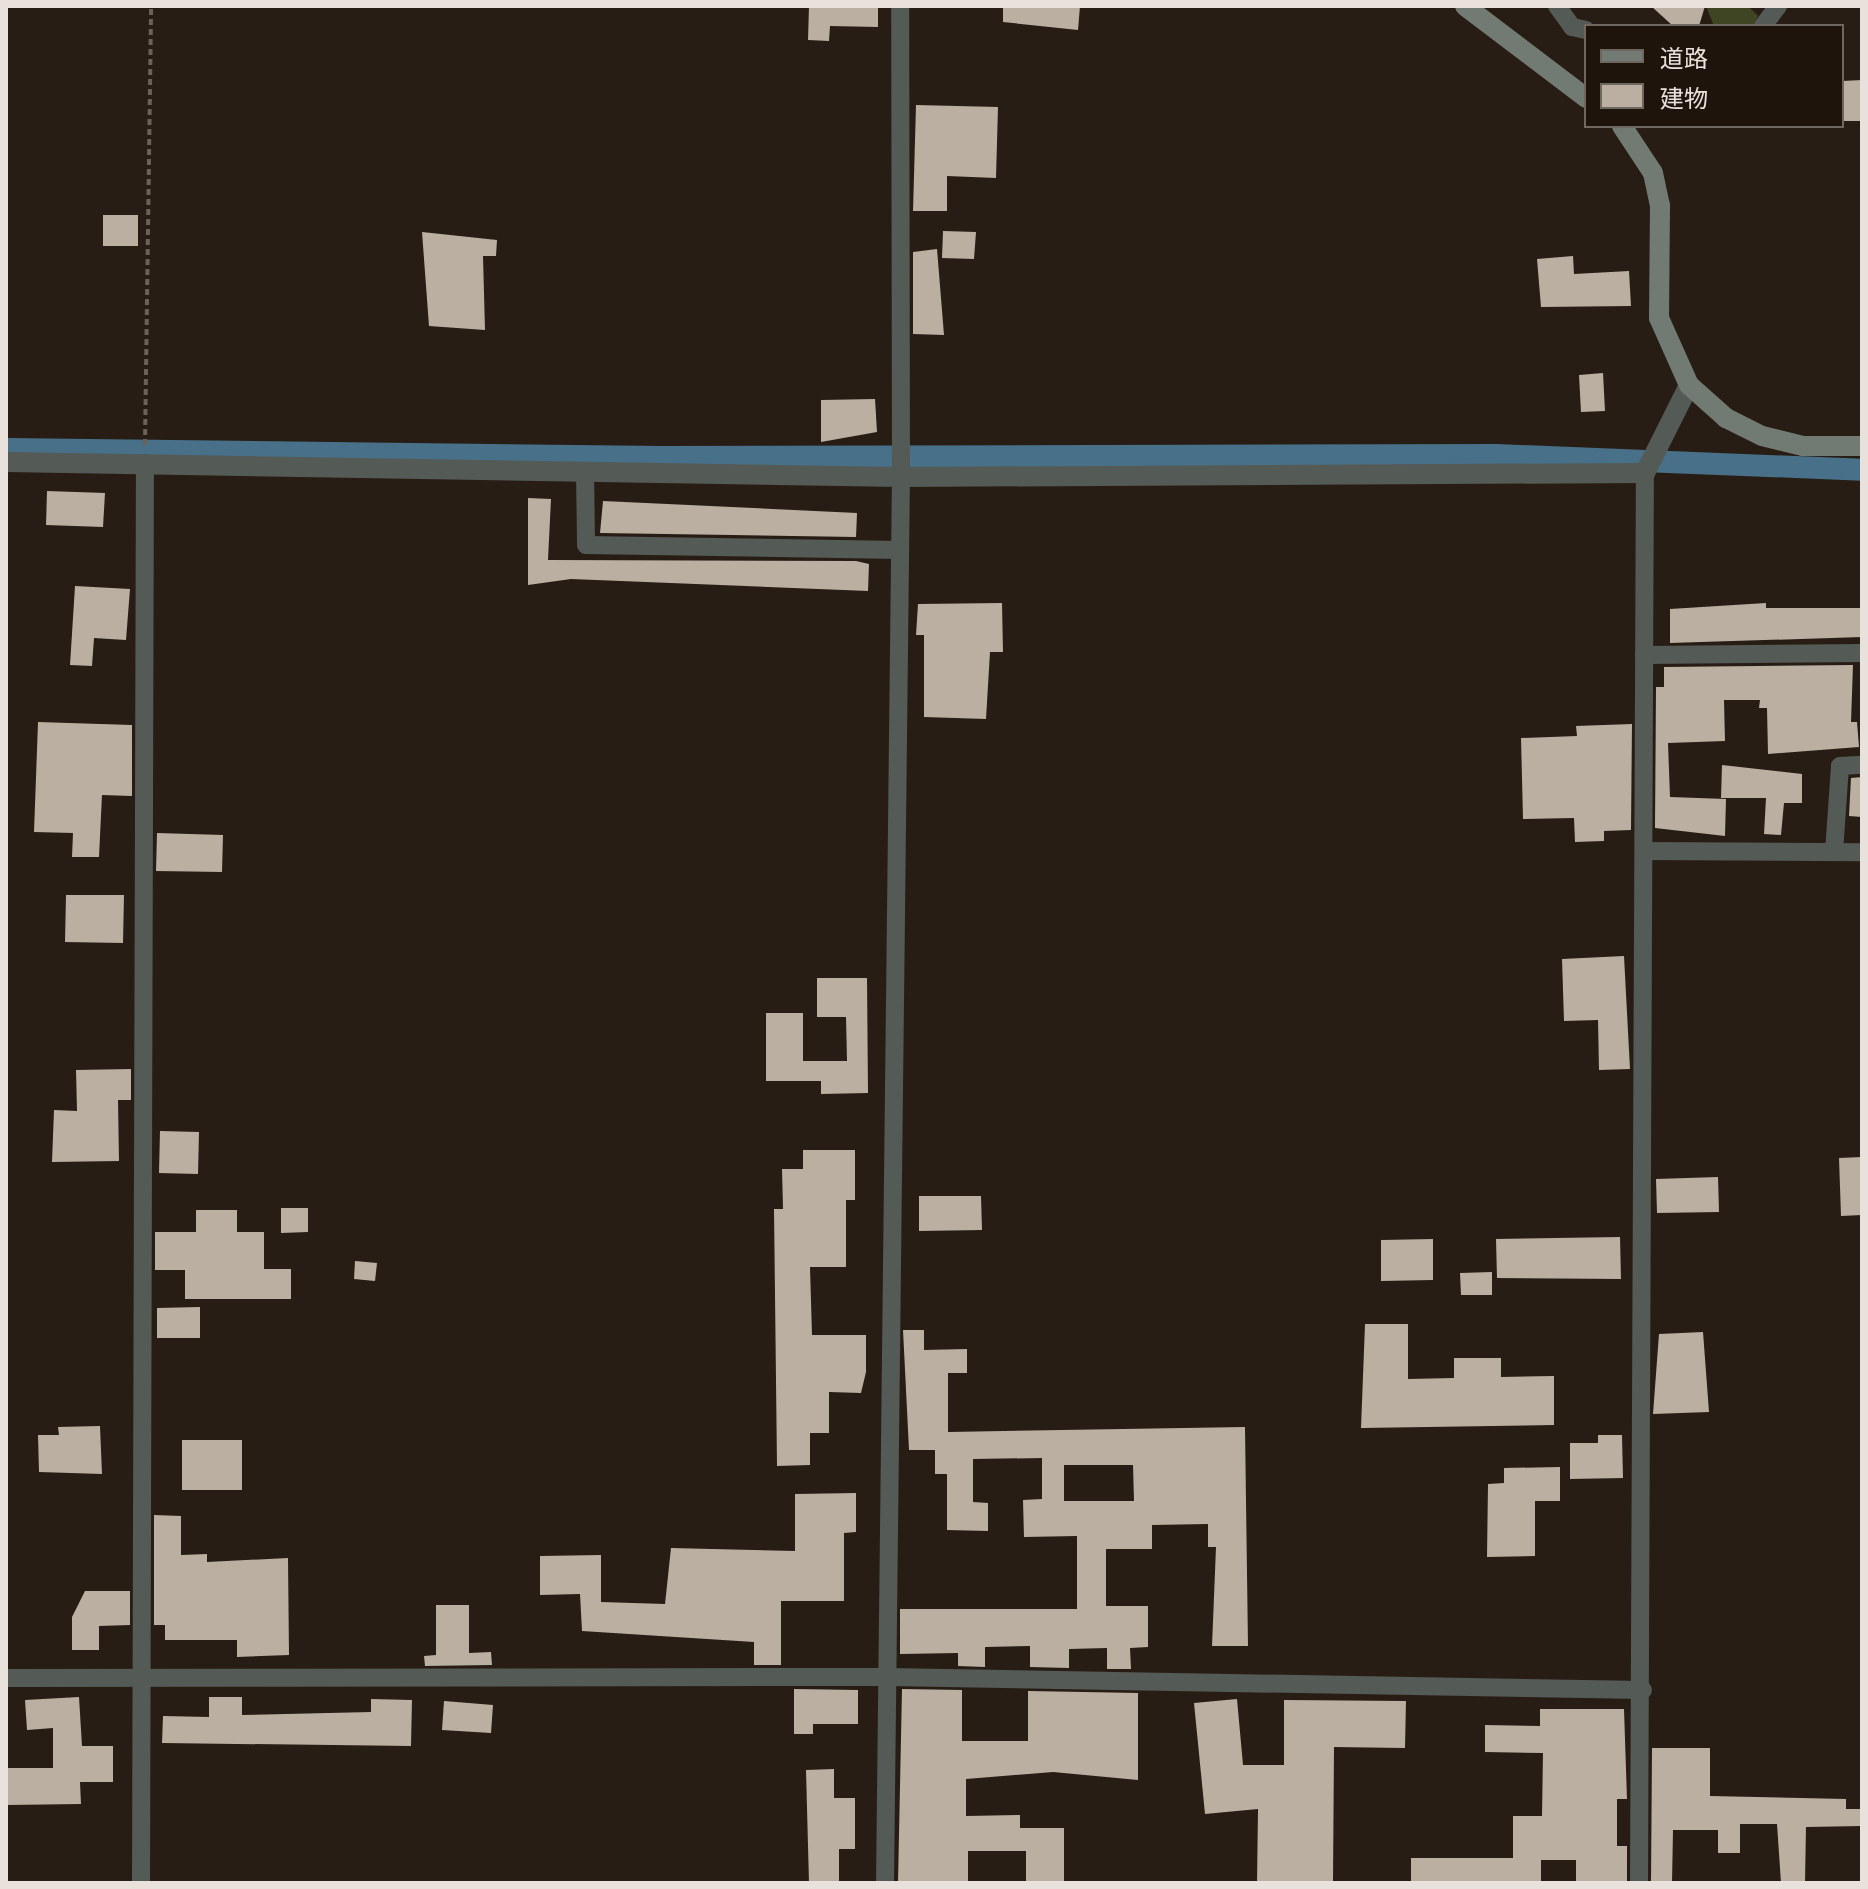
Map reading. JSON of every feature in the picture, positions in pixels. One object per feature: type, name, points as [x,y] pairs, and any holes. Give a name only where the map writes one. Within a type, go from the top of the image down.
[{"type":"main road","points":[[1465,6],[1584,96]]},
{"type":"main road","points":[[1623,128],[1653,173],[1660,205],[1659,318],[1689,385],[1726,418],[1762,436],[1803,446],[1862,446]]},
{"type":"street","points":[[885,1883],[901,477],[900,6]]},
{"type":"street","points":[[1557,6],[1572,27],[1584,30]]},
{"type":"street","points":[[1764,24],[1778,6]]},
{"type":"street","points":[[1639,1883],[1643,1690],[1645,472],[1689,385]]},
{"type":"street","points":[[6,462],[901,477],[1645,472]]},
{"type":"street","points":[[141,1883],[145,1678],[145,463]]},
{"type":"street","points":[[585,471],[586,545],[900,550]]},
{"type":"street","points":[[1644,655],[1862,653]]},
{"type":"street","points":[[1834,852],[1840,766],[1862,765]]},
{"type":"street","points":[[1644,851],[1862,852]]},
{"type":"street","points":[[6,1678],[887,1677],[1643,1690]]},
{"type":"path","points":[[145,463],[151,6]]},
{"type":"green space","points":[[1706,6],[1748,6],[1758,16],[1754,24],[1713,24]]},
{"type":"building","points":[[809,6],[878,6],[878,27],[830,26],[829,41],[808,40]]},
{"type":"building","points":[[1003,6],[1080,6],[1078,30],[1003,22]]},
{"type":"building","points":[[1651,6],[1705,6],[1700,24],[1671,24]]},
{"type":"building","points":[[1862,80],[1862,121],[1844,121],[1844,81]]},
{"type":"building","points":[[916,105],[998,107],[996,178],[947,176],[947,211],[913,211]]},
{"type":"building","points":[[103,215],[138,215],[138,246],[103,246]]},
{"type":"building","points":[[943,231],[976,232],[974,259],[942,258]]},
{"type":"building","points":[[422,232],[497,240],[496,256],[483,256],[485,330],[429,326]]},
{"type":"building","points":[[937,249],[944,335],[913,334],[913,252]]},
{"type":"building","points":[[1573,256],[1574,274],[1629,271],[1631,306],[1541,307],[1537,259]]},
{"type":"building","points":[[1603,373],[1605,411],[1581,412],[1579,375]]},
{"type":"building","points":[[875,399],[877,432],[821,442],[821,400]]},
{"type":"building","points":[[47,491],[105,493],[103,527],[46,525]]},
{"type":"building","points":[[528,498],[551,499],[548,560],[856,561],[869,564],[868,591],[571,579],[528,585]]},
{"type":"building","points":[[603,501],[857,513],[856,537],[600,533]]},
{"type":"building","points":[[75,586],[130,589],[126,640],[94,638],[92,666],[70,665]]},
{"type":"building","points":[[1002,603],[1003,652],[990,652],[986,719],[924,717],[924,635],[916,635],[918,604]]},
{"type":"building","points":[[1766,603],[1766,608],[1862,608],[1862,637],[1670,643],[1670,609]]},
{"type":"building","points":[[1853,665],[1851,722],[1857,722],[1859,747],[1768,754],[1767,708],[1759,708],[1760,700],[1724,700],[1725,741],[1668,743],[1670,797],[1726,799],[1725,836],[1655,828],[1656,687],[1664,687],[1664,667]]},
{"type":"building","points":[[38,722],[132,725],[132,796],[102,795],[99,857],[72,857],[73,833],[34,832]]},
{"type":"building","points":[[1632,724],[1631,830],[1604,831],[1604,841],[1575,842],[1574,818],[1523,819],[1521,738],[1577,736],[1576,726]]},
{"type":"building","points":[[1722,765],[1802,774],[1802,803],[1784,803],[1781,835],[1764,834],[1766,798],[1721,798]]},
{"type":"building","points":[[1862,777],[1862,817],[1849,816],[1851,778]]},
{"type":"building","points":[[157,833],[223,835],[222,872],[156,871]]},
{"type":"building","points":[[66,895],[124,895],[123,943],[65,942]]},
{"type":"building","points":[[1624,956],[1630,1069],[1599,1070],[1598,1020],[1564,1021],[1562,959]]},
{"type":"building","points":[[817,978],[867,978],[868,1093],[821,1094],[821,1081],[766,1081],[766,1013],[803,1013],[803,1061],[847,1061],[846,1017],[817,1017]]},
{"type":"building","points":[[131,1069],[131,1100],[118,1100],[119,1161],[52,1162],[54,1110],[77,1111],[76,1070]]},
{"type":"building","points":[[160,1131],[199,1132],[198,1174],[159,1173]]},
{"type":"building","points":[[803,1150],[855,1150],[855,1200],[846,1200],[846,1267],[810,1267],[812,1335],[866,1335],[866,1372],[861,1393],[829,1392],[829,1433],[810,1433],[810,1465],[777,1466],[774,1209],[783,1209],[782,1169],[803,1169]]},
{"type":"building","points":[[1862,1157],[1862,1215],[1841,1216],[1839,1158]]},
{"type":"building","points":[[1718,1177],[1719,1212],[1657,1213],[1656,1179]]},
{"type":"building","points":[[919,1196],[981,1196],[982,1230],[919,1231]]},
{"type":"building","points":[[281,1208],[308,1208],[308,1232],[281,1233]]},
{"type":"building","points":[[196,1210],[237,1210],[237,1232],[264,1232],[264,1269],[291,1269],[291,1299],[185,1299],[185,1270],[155,1270],[155,1232],[196,1232]]},
{"type":"building","points":[[1620,1237],[1621,1279],[1497,1278],[1496,1239]]},
{"type":"building","points":[[1433,1239],[1433,1280],[1381,1281],[1381,1240]]},
{"type":"building","points":[[355,1261],[377,1263],[375,1281],[354,1279]]},
{"type":"building","points":[[1492,1272],[1492,1295],[1461,1295],[1460,1273]]},
{"type":"building","points":[[200,1307],[200,1338],[157,1338],[157,1308]]},
{"type":"building","points":[[1365,1324],[1408,1324],[1408,1379],[1454,1378],[1454,1358],[1501,1358],[1501,1377],[1554,1376],[1554,1425],[1361,1428]]},
{"type":"building","points":[[903,1330],[924,1330],[924,1350],[967,1349],[967,1373],[948,1373],[948,1432],[1245,1427],[1248,1646],[1212,1646],[1216,1547],[1208,1547],[1208,1524],[1152,1525],[1152,1549],[1106,1549],[1106,1606],[1148,1606],[1148,1647],[1130,1648],[1131,1669],[1107,1669],[1107,1648],[1069,1649],[1069,1668],[1030,1667],[1030,1646],[985,1647],[985,1667],[958,1666],[958,1653],[900,1654],[900,1609],[1077,1609],[1077,1536],[1024,1537],[1023,1500],[1042,1499],[1042,1458],[973,1459],[973,1502],[988,1503],[988,1531],[947,1530],[947,1474],[935,1474],[935,1450],[909,1450]],"holes":[[[1064,1465],[1133,1465],[1134,1501],[1064,1501]]]},
{"type":"building","points":[[1703,1332],[1709,1412],[1653,1414],[1659,1334]]},
{"type":"building","points":[[100,1426],[102,1474],[39,1472],[38,1435],[59,1435],[58,1427]]},
{"type":"building","points":[[1598,1435],[1622,1435],[1623,1478],[1570,1479],[1570,1443],[1598,1443]]},
{"type":"building","points":[[182,1440],[242,1440],[242,1490],[182,1490]]},
{"type":"building","points":[[1560,1467],[1560,1501],[1535,1501],[1535,1556],[1487,1557],[1488,1484],[1504,1483],[1504,1468]]},
{"type":"building","points":[[856,1493],[856,1532],[844,1533],[844,1601],[781,1601],[781,1665],[754,1665],[754,1642],[582,1631],[580,1594],[540,1595],[540,1556],[601,1555],[601,1602],[665,1604],[671,1548],[795,1551],[795,1494]]},
{"type":"building","points":[[154,1515],[181,1516],[181,1555],[207,1554],[207,1562],[288,1558],[289,1655],[237,1657],[237,1640],[165,1640],[165,1625],[154,1625]]},
{"type":"building","points":[[85,1591],[130,1591],[130,1625],[99,1626],[99,1650],[72,1650],[72,1617]]},
{"type":"building","points":[[436,1605],[469,1605],[469,1653],[491,1652],[492,1665],[425,1666],[424,1656],[436,1655]]},
{"type":"building","points":[[794,1689],[858,1690],[858,1724],[813,1724],[813,1734],[794,1734]]},
{"type":"building","points":[[902,1689],[962,1690],[962,1741],[1028,1741],[1028,1691],[1138,1693],[1138,1780],[1053,1772],[966,1779],[966,1816],[1020,1815],[1020,1828],[1064,1828],[1064,1883],[1026,1883],[1026,1851],[968,1851],[968,1883],[898,1883]]},
{"type":"building","points":[[79,1697],[82,1746],[113,1746],[113,1782],[80,1782],[81,1804],[7,1805],[7,1768],[53,1768],[53,1728],[27,1730],[25,1700]]},
{"type":"building","points":[[209,1697],[242,1697],[242,1715],[371,1712],[371,1699],[412,1700],[411,1746],[162,1743],[163,1716],[209,1717]]},
{"type":"building","points":[[1237,1699],[1243,1765],[1284,1765],[1284,1700],[1406,1701],[1405,1748],[1334,1747],[1333,1883],[1257,1883],[1258,1809],[1205,1814],[1194,1703]]},
{"type":"building","points":[[444,1701],[493,1705],[491,1733],[442,1730]]},
{"type":"building","points":[[1540,1709],[1624,1709],[1627,1799],[1617,1799],[1617,1846],[1627,1846],[1627,1883],[1576,1883],[1576,1860],[1541,1860],[1541,1883],[1411,1883],[1411,1858],[1513,1858],[1513,1816],[1542,1816],[1543,1753],[1485,1752],[1485,1725],[1540,1726]]},
{"type":"building","points":[[1652,1748],[1710,1748],[1710,1796],[1846,1799],[1846,1809],[1862,1809],[1862,1826],[1806,1827],[1805,1883],[1781,1883],[1777,1824],[1740,1824],[1740,1853],[1718,1853],[1718,1830],[1673,1830],[1672,1883],[1651,1883]]},
{"type":"building","points":[[834,1769],[834,1798],[855,1798],[855,1849],[839,1849],[839,1883],[809,1883],[806,1770]]},
{"type":"waterway","points":[[6,449],[662,457],[1496,455],[1862,470]]}]
